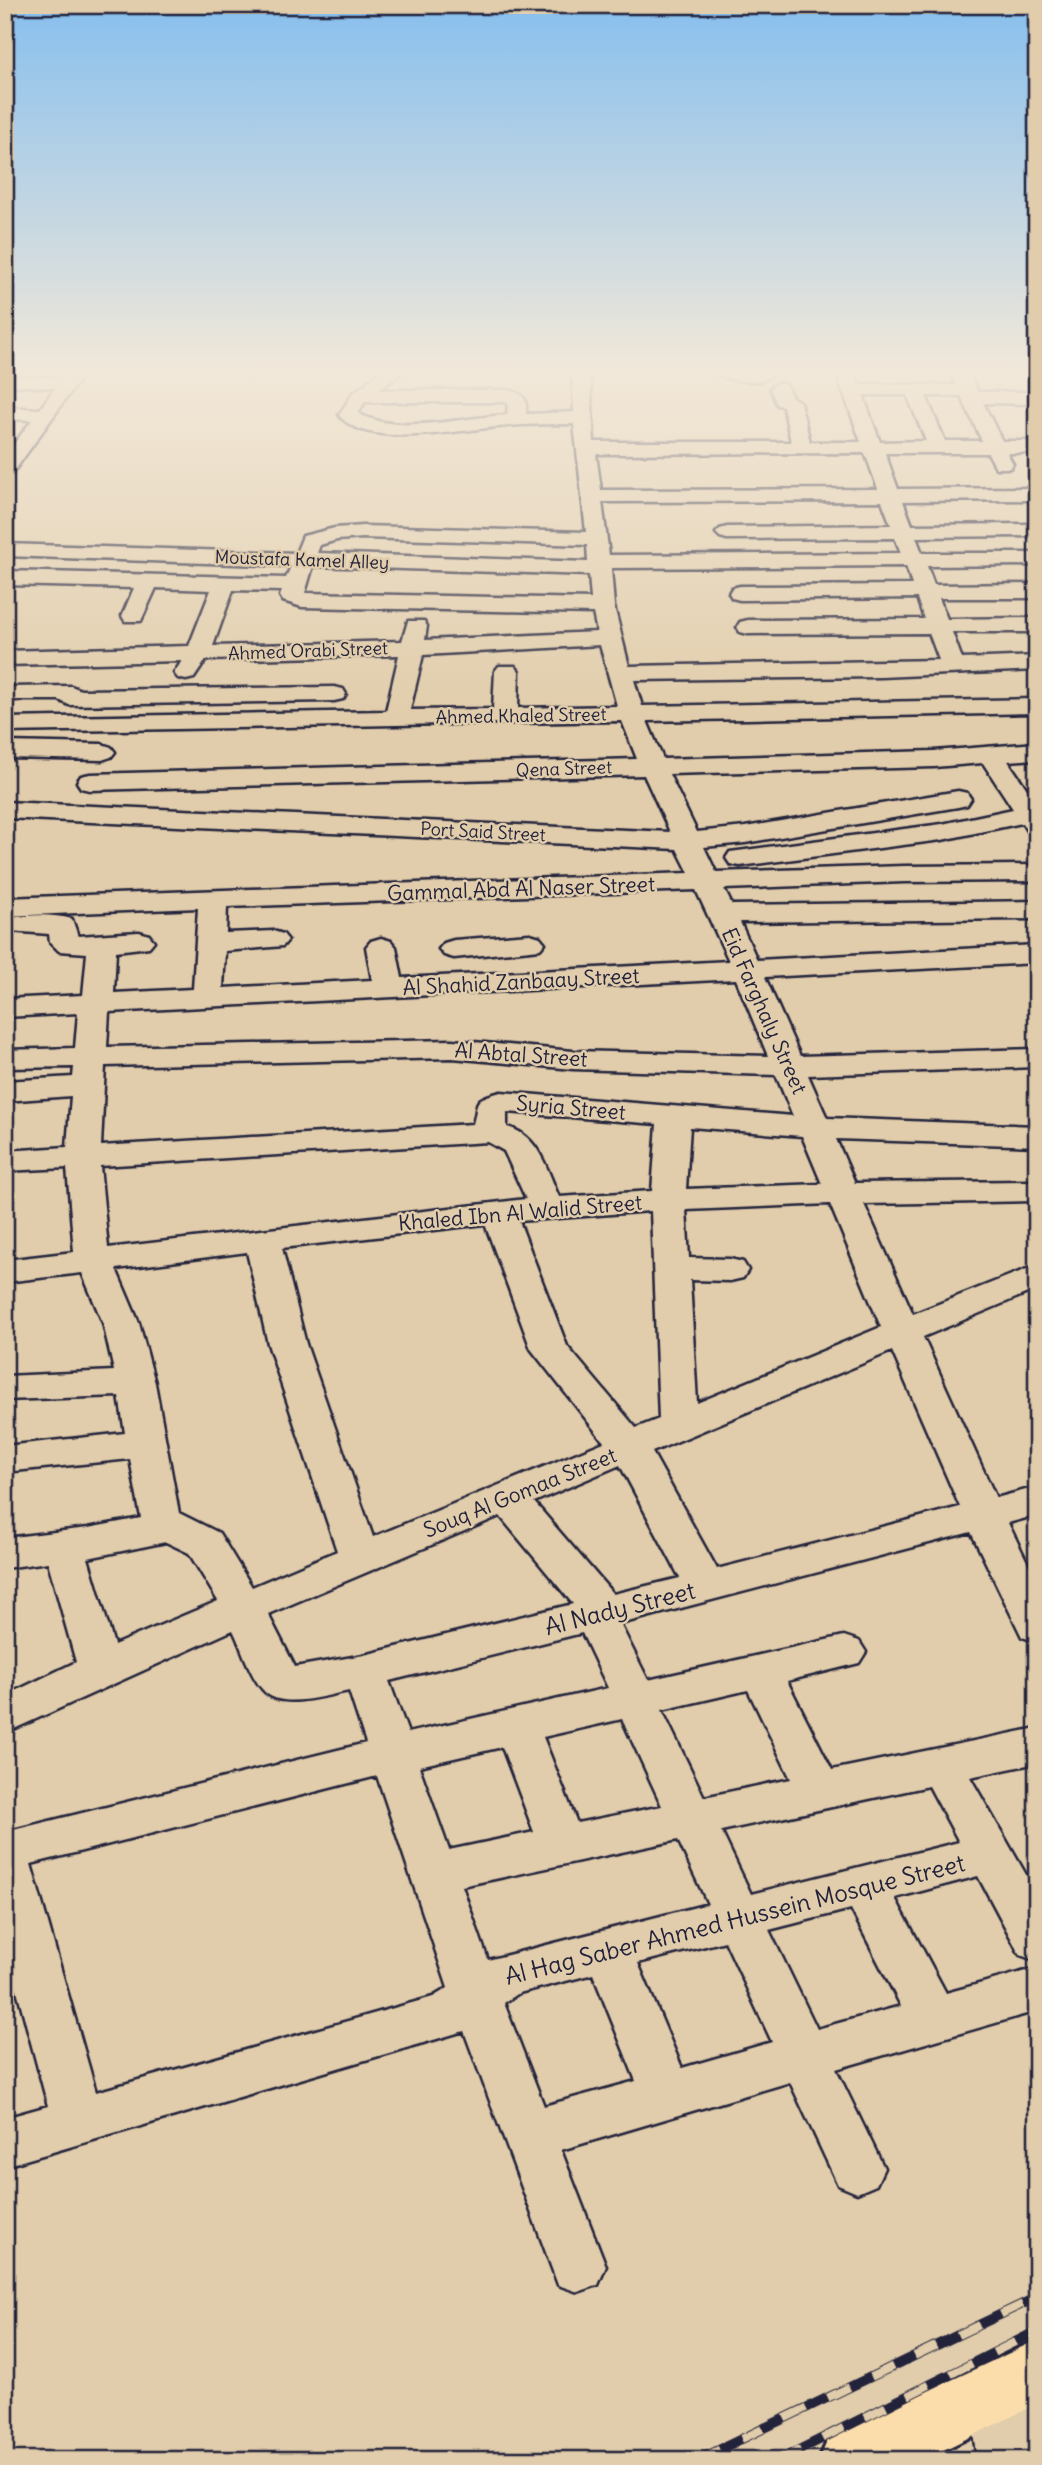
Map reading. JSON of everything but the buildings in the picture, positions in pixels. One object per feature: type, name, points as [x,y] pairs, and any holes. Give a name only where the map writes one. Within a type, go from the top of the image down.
[{"type":"main road","points":[[852,2460],[1016,2381]]},
{"type":"street","name":"Eid Farghaly Street","points":[[590,487],[603,606],[632,714],[653,767],[747,969],[902,1332],[983,1514],[1037,1626]]},
{"type":"street","points":[[718,487],[732,561],[751,638]]},
{"type":"street","points":[[887,487],[953,666]]},
{"type":"street","points":[[591,496],[1027,494],[1037,530],[727,533]]},
{"type":"street","points":[[599,556],[491,566],[487,586],[422,584],[297,600],[291,596],[312,541],[335,534],[363,532],[435,534],[599,556],[732,561],[1037,559]]},
{"type":"street","points":[[396,718],[413,648],[422,584],[435,534]]},
{"type":"street","points":[[5,598],[12,579],[45,546]]},
{"type":"street","name":"Moustafa Kamel Alley","points":[[5,550],[45,546],[303,559],[422,584]]},
{"type":"street","points":[[12,579],[295,585]]},
{"type":"street","points":[[133,616],[147,582]]},
{"type":"street","points":[[155,723],[198,654],[225,583]]},
{"type":"street","points":[[422,584],[603,606]]},
{"type":"street","points":[[740,593],[1037,591]]},
{"type":"street","points":[[614,655],[854,626],[1037,625]]},
{"type":"street","points":[[854,626],[934,753],[935,768],[958,799],[987,823]]},
{"type":"street","points":[[56,634],[123,635],[115,654]]},
{"type":"street","points":[[751,638],[867,648]]},
{"type":"street","name":"Ahmed Orabi Street","points":[[5,658],[413,648],[614,655]]},
{"type":"street","points":[[614,655],[881,670],[1037,663]]},
{"type":"street","points":[[58,724],[87,657]]},
{"type":"street","points":[[505,716],[506,671]]},
{"type":"street","points":[[11,694],[334,694]]},
{"type":"street","name":"Ahmed Khaled Street","points":[[5,726],[1037,706]]},
{"type":"street","points":[[77,813],[114,723]]},
{"type":"street","points":[[5,750],[102,752]]},
{"type":"street","name":"Qena Street","points":[[90,782],[934,759],[1037,751]]},
{"type":"street","points":[[698,863],[857,844],[1034,817],[991,755]]},
{"type":"street","points":[[1009,781],[1037,778]]},
{"type":"street","name":"Port Said Street","points":[[5,810],[462,818],[698,863],[745,835],[958,799]]},
{"type":"street","name":"Gammal Abd Al Naser Street","points":[[5,907],[156,889],[213,900],[698,863],[904,874],[1037,873]]},
{"type":"street","points":[[207,999],[213,900]]},
{"type":"street","points":[[722,914],[1037,910]]},
{"type":"street","points":[[5,926],[58,923],[64,926],[66,944],[139,941]]},
{"type":"street","points":[[210,943],[273,940]]},
{"type":"street","points":[[460,986],[453,943],[530,943]]},
{"type":"street","points":[[102,944],[83,1158],[94,1261],[116,1308],[136,1383],[159,1514],[168,1527]]},
{"type":"street","points":[[381,947],[389,989]]},
{"type":"street","name":"Al Shahid Zanbaay Street","points":[[5,1008],[747,969],[1035,957]]},
{"type":"street","name":"Al Abtal Street","points":[[5,1059],[90,1072],[452,1049],[573,1060],[789,1066],[1037,1058]]},
{"type":"street","points":[[5,1091],[90,1072]]},
{"type":"street","name":"Syria Street","points":[[488,1132],[491,1128],[491,1106],[497,1102],[815,1128],[1037,1136]]},
{"type":"street","points":[[674,1116],[668,1200],[679,1427]]},
{"type":"street","points":[[5,1161],[488,1132],[508,1137],[519,1146],[547,1209]]},
{"type":"street","name":"Khaled Ibn Al Walid Street","points":[[5,1271],[498,1212],[668,1200],[842,1192],[1037,1191]]},
{"type":"street","points":[[498,1212],[550,1349],[630,1448],[706,1587]]},
{"type":"street","points":[[262,1239],[287,1344],[360,1558]]},
{"type":"street","points":[[671,1269],[730,1270]]},
{"type":"street","name":"Souq Al Gomaa Street","points":[[5,1716],[100,1670],[244,1607],[1037,1276]]},
{"type":"street","points":[[5,1388],[136,1383]]},
{"type":"street","points":[[5,1459],[147,1444]]},
{"type":"street","points":[[508,1498],[600,1614],[636,1699],[857,2168]]},
{"type":"street","name":"Al Nady Street","points":[[244,1607],[278,1678],[283,1682],[298,1685],[600,1614],[1037,1501]]},
{"type":"street","points":[[5,1553],[64,1546],[168,1527],[188,1533],[204,1543],[244,1607]]},
{"type":"street","points":[[64,1546],[100,1670]]},
{"type":"street","points":[[78,2121],[5,1853],[393,1754],[844,1652]]},
{"type":"street","points":[[364,1671],[476,1996],[578,2266]]},
{"type":"street","points":[[760,1671],[820,1791]]},
{"type":"street","points":[[516,1726],[563,1846]]},
{"type":"street","points":[[433,1874],[1037,1745]]},
{"type":"street","points":[[941,1766],[1037,1940]]},
{"type":"street","name":"Al Hag Saber Ahmed Hussein Mosque Street","points":[[5,2142],[445,2016],[485,1987],[507,1975],[990,1854]]},
{"type":"street","points":[[864,1886],[933,2018]]},
{"type":"street","points":[[608,1950],[667,2094]]},
{"type":"street","points":[[528,2135],[1037,1989]]},
{"type":"street","points":[[1007,2460],[1016,2381]]},
{"type":"railway","points":[[698,2460],[1037,2297]]},
{"type":"railway","points":[[779,2460],[1037,2331]]}]
